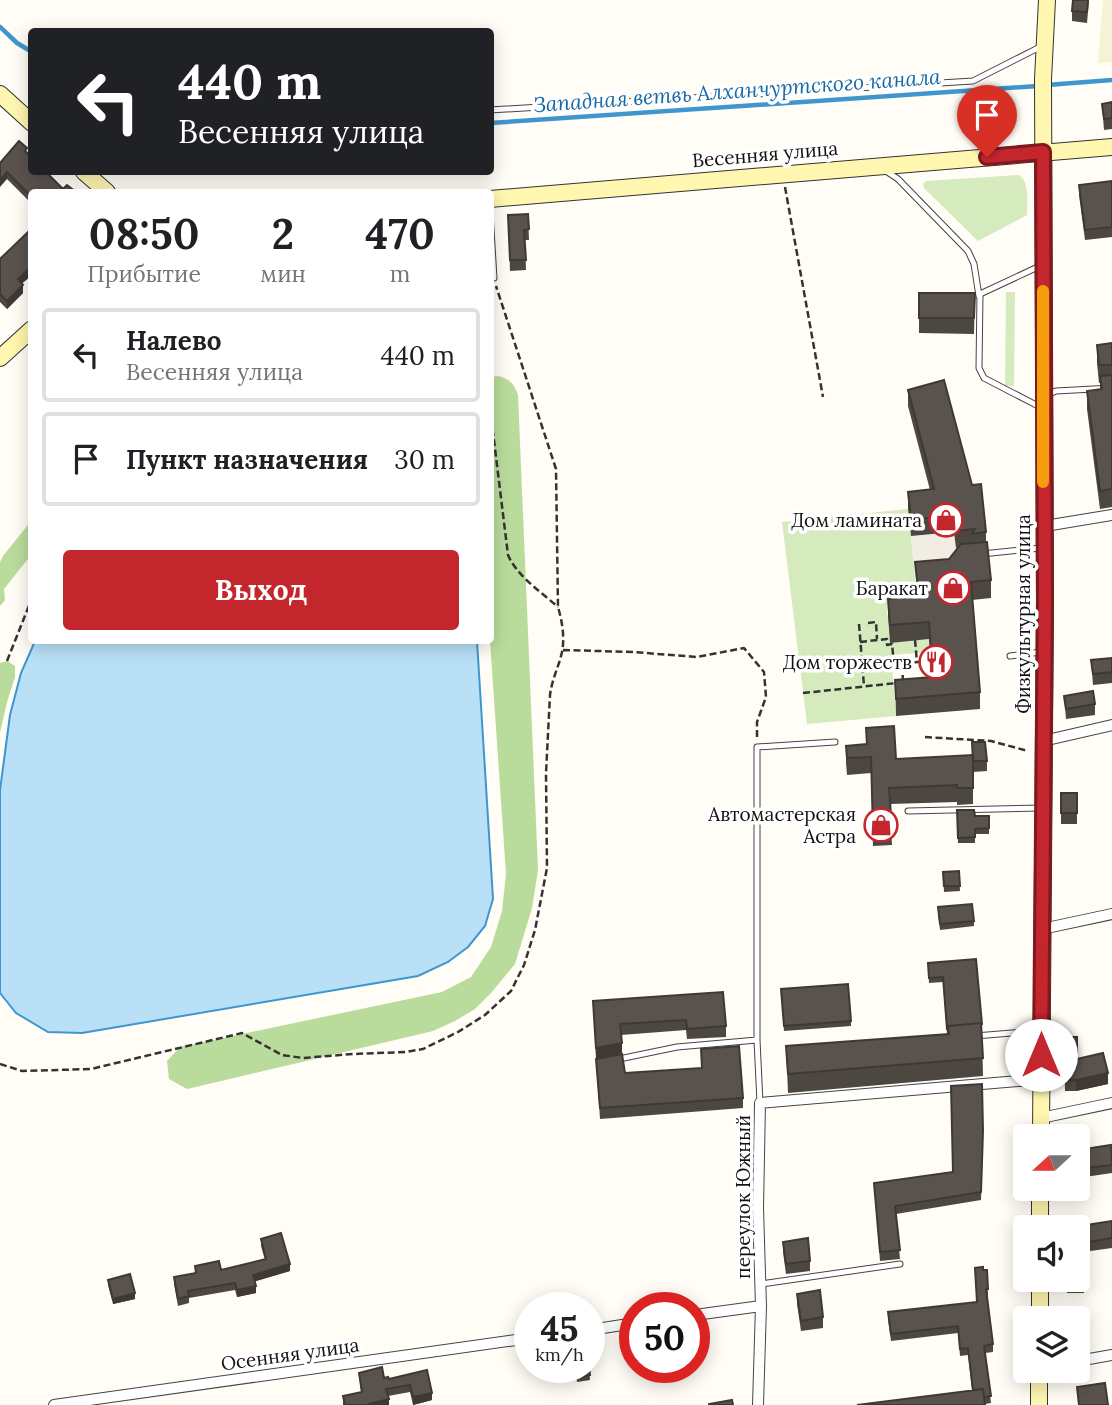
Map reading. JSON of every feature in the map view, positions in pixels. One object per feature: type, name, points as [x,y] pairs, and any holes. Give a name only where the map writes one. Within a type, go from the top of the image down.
[{"type":"main road","name":"Физкультурная улица","points":[[1041,1124],[1045,652],[1043,85],[1047,0]]},
{"type":"main road","points":[[2,100],[28,120]]},
{"type":"main road","name":"Весенняя улица","points":[[494,199],[1112,147]]},
{"type":"main road","points":[[87,175],[104,189]]},
{"type":"main road","points":[[0,359],[28,333]]},
{"type":"main road","points":[[1039,1383],[1039,1405]]},
{"type":"street","points":[[1045,526],[1112,515]]},
{"type":"street","points":[[1043,748],[1112,724]]},
{"type":"street","points":[[1042,929],[1112,914]]},
{"type":"street","name":"переулок Южный","points":[[758,1405],[761,1306],[758,1208],[760,1102],[1041,1079]]},
{"type":"street","points":[[1041,1118],[1112,1103]]},
{"type":"street","points":[[710,1313],[761,1306]]},
{"type":"street","name":"Осенняя улица","points":[[54,1405],[514,1340]]},
{"type":"street","points":[[1090,1359],[1112,1355]]},
{"type":"lane","points":[[494,110],[974,81],[1045,45]]},
{"type":"lane","points":[[876,166],[898,179],[968,251],[974,264],[979,299],[979,369],[984,378],[1043,409],[1047,395],[1051,393],[1112,388]]},
{"type":"lane","points":[[979,299],[983,292],[1043,265]]},
{"type":"lane","points":[[970,555],[1045,548]]},
{"type":"lane","points":[[1010,656],[1045,652]]},
{"type":"lane","points":[[760,1102],[757,1040],[757,747],[835,742]]},
{"type":"lane","points":[[908,811],[1042,808]]},
{"type":"lane","points":[[974,1037],[1041,1030]]},
{"type":"lane","points":[[611,1061],[677,1047],[757,1040]]},
{"type":"lane","points":[[761,1284],[900,1264]]},
{"type":"path","points":[[783,174],[823,397]]},
{"type":"path","points":[[0,1064],[22,1070],[91,1069],[242,1034],[282,1055],[303,1058],[405,1052],[423,1049],[458,1032],[485,1015],[511,991],[524,965],[535,930],[547,868],[546,773],[551,688],[563,650],[563,626],[558,607],[556,469],[494,278]]},
{"type":"path","points":[[494,441],[508,555],[517,568],[558,607]]},
{"type":"path","points":[[7,661],[28,608]]},
{"type":"path","points":[[868,623],[876,622],[877,640]]},
{"type":"path","points":[[859,624],[864,686]]},
{"type":"path","points":[[860,642],[887,639],[887,645],[892,644],[894,664],[931,661]]},
{"type":"path","points":[[915,640],[917,662]]},
{"type":"path","points":[[563,650],[697,657],[744,648],[764,672],[766,697],[757,722],[757,747]]},
{"type":"path","points":[[902,663],[904,689]]},
{"type":"path","points":[[803,693],[904,682]]},
{"type":"path","points":[[925,737],[991,741],[1043,748]]},
{"type":"shaded area","points":[[1103,0],[1112,0],[1112,62],[1098,63]]},
{"type":"shaded area","points":[[954,532],[985,545],[949,576],[915,579],[911,536]]},
{"type":"green space","points":[[1019,175],[1026,187],[1027,215],[978,241],[923,184],[926,181]]},
{"type":"green space","points":[[1006,292],[1015,292],[1014,386],[1005,386]]},
{"type":"green space","points":[[494,376],[511,382],[518,395],[538,870],[532,908],[515,964],[475,1009],[433,1031],[187,1089],[169,1079],[167,1061],[180,1047],[442,992],[471,977],[491,947],[502,911],[506,874],[490,644],[494,644]]},
{"type":"green space","points":[[908,509],[918,606],[887,609],[890,642],[929,639],[930,652],[891,655],[896,716],[807,724],[782,522]]},
{"type":"green space","points":[[28,525],[28,559],[4,589],[5,600],[0,606],[0,562]]},
{"type":"green space","points":[[7,661],[15,666],[15,677],[0,733],[0,663]]},
{"type":"water","points":[[34,644],[477,644],[493,899],[485,926],[468,947],[448,962],[418,976],[82,1033],[48,1032],[16,1013],[0,993],[0,790],[10,715],[21,673]]},
{"type":"building","points":[[1073,0],[1088,0],[1087,12],[1072,11]]},
{"type":"building","points":[[1112,102],[1112,118],[1104,119],[1102,104]]},
{"type":"building","points":[[19,141],[27,148],[25,151],[28,154],[28,175],[49,175],[63,189],[28,189],[28,193],[7,172],[0,180],[0,163]]},
{"type":"building","points":[[1112,181],[1112,227],[1085,230],[1079,185]]},
{"type":"building","points":[[528,214],[529,229],[524,230],[526,260],[510,260],[508,215]]},
{"type":"building","points":[[28,232],[28,270],[18,279],[23,285],[7,301],[0,294],[0,259]]},
{"type":"building","points":[[919,293],[975,293],[974,318],[919,318]]},
{"type":"building","points":[[1112,343],[1112,365],[1099,365],[1097,345]]},
{"type":"building","points":[[1112,375],[1112,489],[1100,491],[1087,391],[1102,389],[1100,376]]},
{"type":"building","points":[[944,380],[972,485],[981,484],[986,532],[972,534],[975,529],[956,531],[954,515],[911,520],[908,492],[934,489],[908,390]]},
{"type":"building","points":[[987,542],[991,580],[971,582],[980,692],[896,699],[895,680],[933,677],[929,622],[890,625],[888,599],[919,596],[915,562],[949,559],[961,544]]},
{"type":"building","points":[[1112,658],[1112,672],[1093,674],[1091,660]]},
{"type":"building","points":[[1093,691],[1095,704],[1066,709],[1064,696]]},
{"type":"building","points":[[894,726],[896,759],[973,755],[973,788],[957,788],[957,785],[889,788],[892,828],[873,829],[871,757],[847,758],[846,746],[867,744],[866,728]]},
{"type":"building","points":[[972,742],[985,742],[987,761],[973,761]]},
{"type":"building","points":[[1061,793],[1077,793],[1077,813],[1061,813]]},
{"type":"building","points":[[957,810],[974,810],[975,816],[989,816],[989,828],[975,829],[975,837],[958,838]]},
{"type":"building","points":[[959,871],[960,886],[944,886],[943,872]]},
{"type":"building","points":[[972,904],[974,921],[940,924],[938,907]]},
{"type":"building","points":[[976,959],[982,1024],[948,1026],[947,1029],[943,977],[929,978],[928,963]]},
{"type":"building","points":[[848,984],[851,1021],[784,1026],[781,989]]},
{"type":"building","points":[[723,992],[726,1026],[687,1029],[686,1020],[620,1024],[622,1043],[596,1048],[593,1001]]},
{"type":"building","points":[[981,1023],[983,1058],[788,1074],[786,1046],[949,1034],[948,1026]]},
{"type":"building","points":[[1064,1037],[1077,1037],[1077,1059],[1103,1053],[1108,1073],[1065,1080]]},
{"type":"building","points":[[739,1046],[743,1098],[600,1108],[596,1059],[622,1054],[625,1073],[702,1068],[701,1049]]},
{"type":"building","points":[[982,1084],[981,1192],[895,1206],[900,1250],[880,1252],[874,1183],[953,1172],[951,1086]]},
{"type":"building","points":[[1111,1145],[1112,1165],[1090,1168],[1090,1148]]},
{"type":"building","points":[[1112,1221],[1112,1238],[1090,1242],[1090,1224]]},
{"type":"building","points":[[281,1233],[290,1264],[253,1275],[256,1286],[237,1290],[235,1283],[188,1291],[189,1296],[178,1299],[174,1277],[196,1273],[195,1266],[219,1261],[221,1270],[266,1259],[261,1239]]},
{"type":"building","points":[[808,1238],[810,1261],[786,1264],[783,1242]]},
{"type":"building","points":[[983,1267],[983,1270],[987,1270],[986,1289],[993,1344],[984,1346],[991,1396],[984,1397],[983,1389],[973,1390],[968,1348],[960,1349],[958,1326],[891,1334],[888,1312],[977,1302],[975,1268]]},
{"type":"building","points":[[130,1274],[135,1293],[113,1299],[108,1280]]},
{"type":"building","points":[[820,1290],[823,1317],[801,1321],[797,1294]]},
{"type":"building","points":[[382,1367],[384,1378],[389,1379],[427,1370],[432,1393],[413,1397],[410,1385],[386,1389],[389,1399],[369,1405],[345,1405],[343,1396],[362,1392],[359,1373]]},
{"type":"building","points":[[1105,1383],[1108,1405],[1079,1405],[1077,1387]]},
{"type":"building","points":[[983,1389],[985,1405],[857,1405]]},
{"type":"building","points":[[732,1400],[733,1405],[709,1405],[709,1404]]},
{"type":"waterway","name":"Западная ветвь Алханчуртского канала","points":[[0,27],[28,50]]},
{"type":"waterway","name":"Западная ветвь Алханчуртского канала","points":[[1047,85],[1112,80]]},
{"type":"waterway","name":"Западная ветвь Алханчуртского канала","points":[[494,123],[1038,86]]},
{"type":"slow traffic","points":[[1043,291],[1043,482]]},
{"type":"place","name":"Дом ламината","points":[[946,520]]},
{"type":"place","name":"Баракат","points":[[953,588]]},
{"type":"place","name":"Дом торжеств","points":[[936,662]]},
{"type":"place","name":"Автомастерская Астра","points":[[881,825]]},
{"type":"route","points":[[987,157],[1043,152],[1045,652],[1041,1055]]}]
